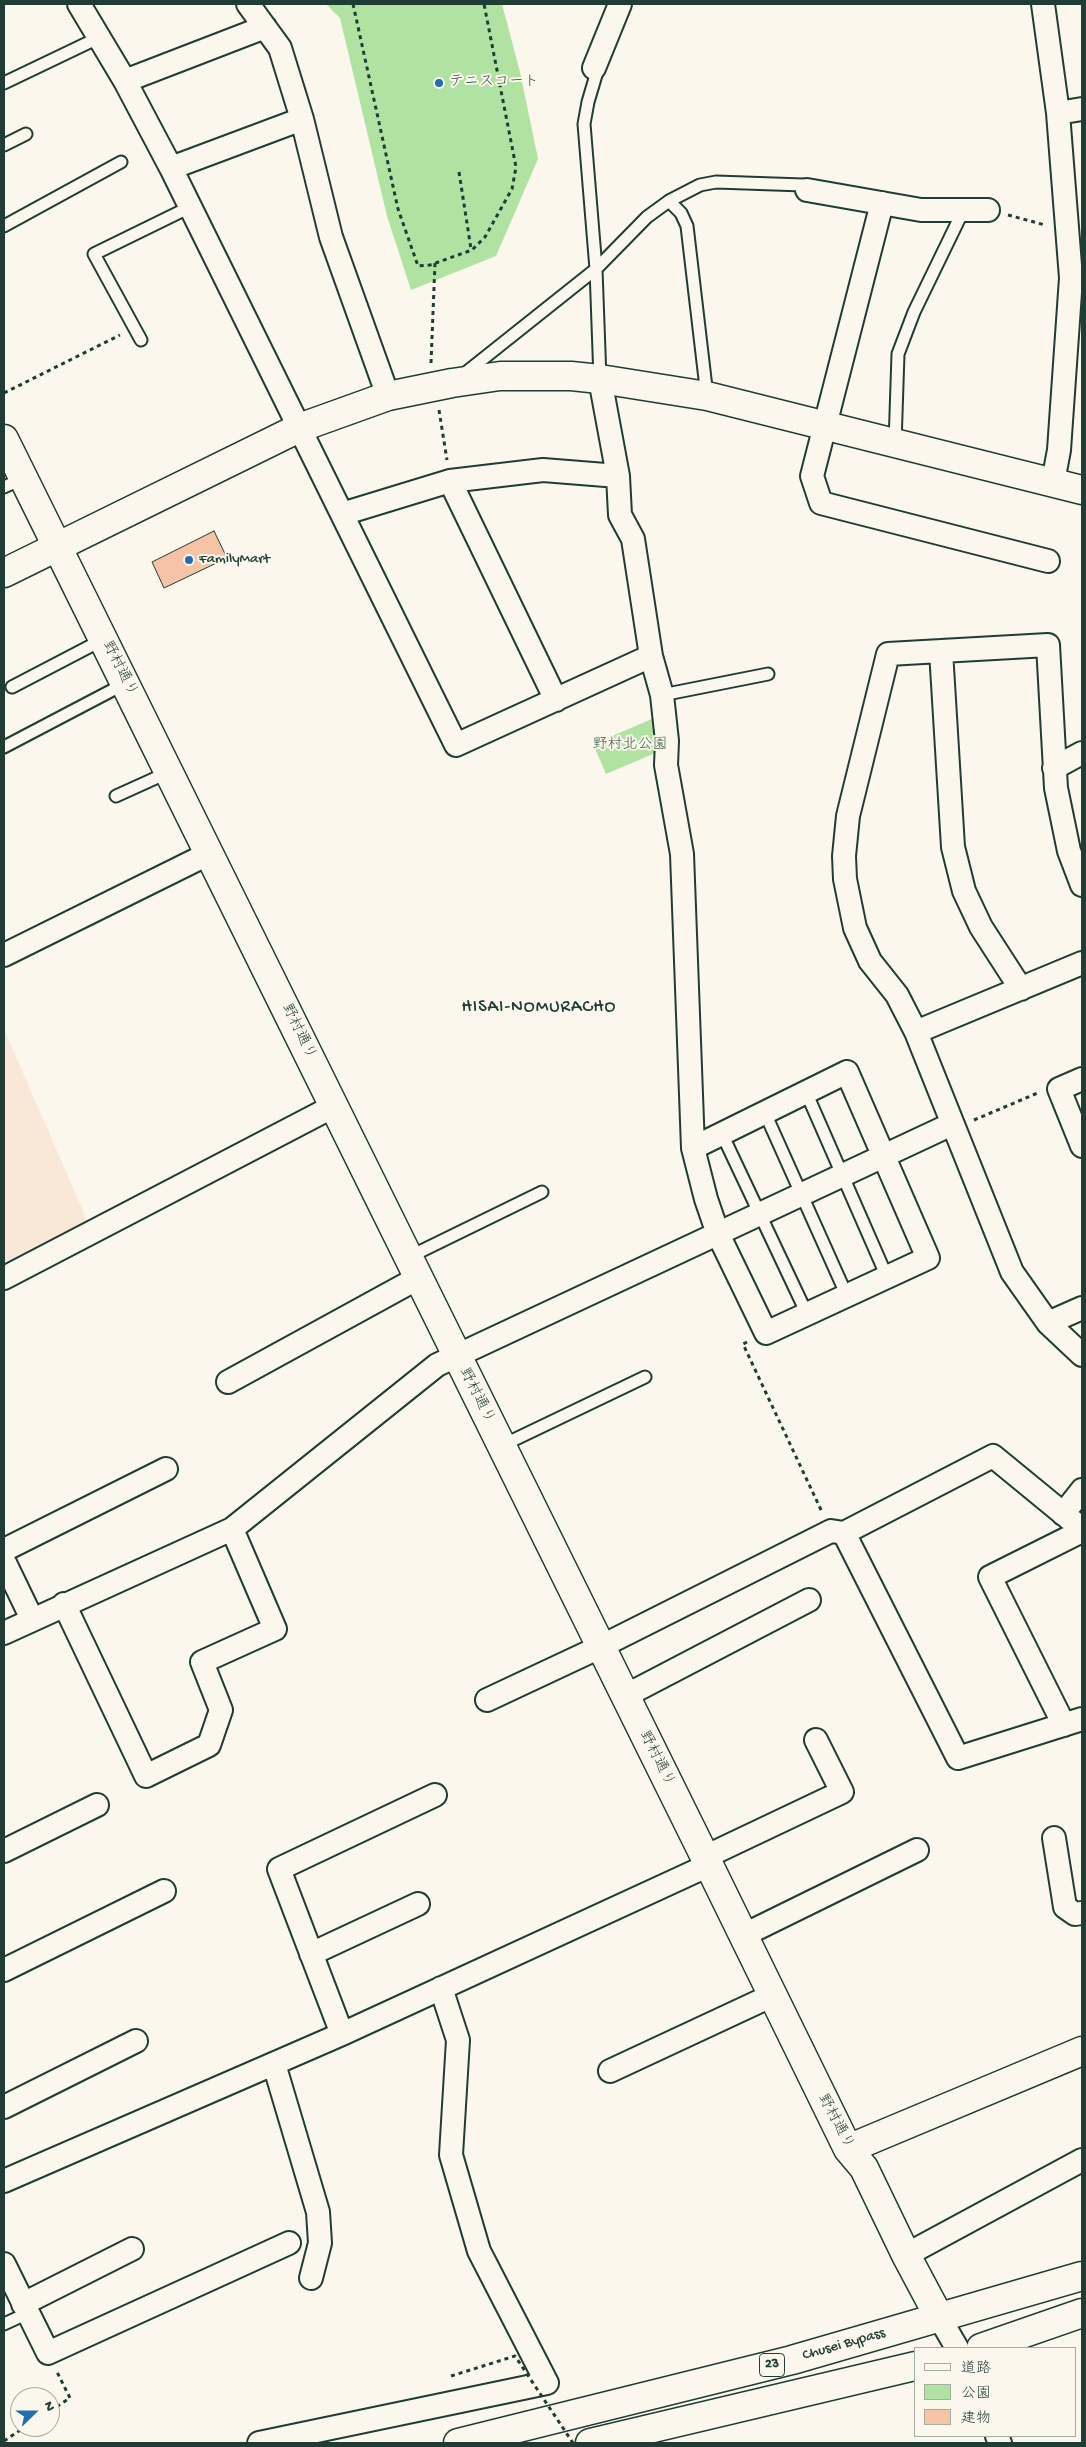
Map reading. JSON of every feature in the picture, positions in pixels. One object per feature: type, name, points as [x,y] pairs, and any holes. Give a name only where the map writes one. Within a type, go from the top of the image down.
[{"type":"main road","points":[[4,573],[299,428],[388,396],[440,392],[500,376],[600,378],[707,396],[1082,490]]},
{"type":"main road","name":"野村通り","points":[[4,439],[14,483],[58,546],[456,1356],[744,1935],[848,2150],[864,2168],[906,2255],[939,2317]]},
{"type":"main road","points":[[848,2150],[1082,2051]]},
{"type":"main road","name":"Chusei Bypass","points":[[458,2443],[792,2360],[1082,2276]]},
{"type":"main road","points":[[984,2347],[1082,2313]]},
{"type":"main road","name":"23","points":[[590,2443],[914,2366]]},
{"type":"street","points":[[79,4],[125,81],[171,168],[456,745],[651,656]]},
{"type":"street","points":[[248,4],[280,48],[302,119],[331,237],[388,396]]},
{"type":"street","points":[[594,68],[620,4]]},
{"type":"street","points":[[1043,4],[1075,230],[1059,450],[1053,482]]},
{"type":"street","points":[[125,81],[265,27]]},
{"type":"street","points":[[1058,113],[1082,109]]},
{"type":"street","points":[[171,168],[302,119]]},
{"type":"street","points":[[808,190],[921,210],[988,210]]},
{"type":"street","points":[[882,203],[812,476],[821,503],[1048,561]]},
{"type":"street","points":[[600,378],[618,476],[620,515],[633,539],[651,656],[662,694],[668,741],[666,765],[682,854],[693,1148],[706,1199],[718,1234],[766,1333],[928,1258],[846,1072],[693,1148]]},
{"type":"street","points":[[342,514],[450,481],[543,470],[618,476]]},
{"type":"street","points":[[450,481],[556,700]]},
{"type":"street","points":[[1082,885],[1076,848],[1056,788],[1048,645],[888,654],[848,816],[844,856],[848,904],[862,946],[878,973],[897,995],[916,1032],[1012,1272],[1048,1323],[1082,1355]]},
{"type":"street","points":[[941,651],[953,847],[964,891],[981,927],[1021,989]]},
{"type":"street","points":[[1054,768],[1082,753]]},
{"type":"street","points":[[4,955],[210,853]]},
{"type":"street","points":[[916,1032],[1082,963]]},
{"type":"street","points":[[1082,1079],[1059,1089],[1082,1146]]},
{"type":"street","points":[[4,1278],[334,1106]]},
{"type":"street","points":[[4,1632],[232,1529],[437,1365],[884,1157],[954,1130]]},
{"type":"street","points":[[698,1243],[706,1199]]},
{"type":"street","points":[[228,1382],[413,1267]]},
{"type":"street","points":[[1048,1323],[1082,1308]]},
{"type":"street","points":[[487,1700],[993,1456],[1082,1530],[990,1577],[1073,1722],[958,1758],[838,1532]]},
{"type":"street","points":[[4,1550],[166,1468]]},
{"type":"street","points":[[1063,1514],[1082,1490]]},
{"type":"street","points":[[64,1604],[146,1776],[209,1745],[221,1710],[202,1662],[275,1629],[232,1529]]},
{"type":"street","points":[[4,1562],[32,1619]]},
{"type":"street","points":[[625,1696],[810,1600]]},
{"type":"street","points":[[4,2181],[342,2034],[707,1861],[842,1792],[816,1740]]},
{"type":"street","points":[[342,2034],[278,1869],[435,1795]]},
{"type":"street","points":[[4,1851],[97,1805]]},
{"type":"street","points":[[1054,1838],[1065,1907],[1075,1914],[1082,1913]]},
{"type":"street","points":[[744,1935],[918,1850]]},
{"type":"street","points":[[4,1970],[164,1891]]},
{"type":"street","points":[[311,1954],[418,1904]]},
{"type":"street","points":[[259,2443],[547,2383],[479,2251],[451,2155],[458,2040],[441,1988]]},
{"type":"street","points":[[610,2071],[773,1995]]},
{"type":"street","points":[[4,2107],[136,2041]]},
{"type":"street","points":[[274,2064],[318,2212],[320,2242],[311,2278]]},
{"type":"street","points":[[906,2255],[1082,2160]]},
{"type":"street","points":[[4,2264],[48,2353],[289,2244]]},
{"type":"street","points":[[26,2309],[132,2250]]},
{"type":"street","name":"野村通り","points":[[939,2317],[956,2347]]},
{"type":"lane","points":[[4,83],[98,38]]},
{"type":"lane","points":[[594,68],[596,75],[584,124],[596,269],[600,378]]},
{"type":"lane","points":[[4,145],[26,134]]},
{"type":"lane","points":[[4,226],[121,162]]},
{"type":"lane","points":[[440,392],[596,269],[647,217],[669,201],[700,185],[716,182],[803,185],[808,190]]},
{"type":"lane","points":[[669,201],[681,213],[687,226],[707,396]]},
{"type":"lane","points":[[141,340],[94,254],[190,207]]},
{"type":"lane","points":[[895,444],[898,354],[914,312],[963,211]]},
{"type":"lane","points":[[12,687],[104,640]]},
{"type":"lane","points":[[662,694],[768,674]]},
{"type":"lane","points":[[4,747],[126,683]]},
{"type":"lane","points":[[116,796],[170,772]]},
{"type":"lane","points":[[806,1092],[887,1277]]},
{"type":"lane","points":[[765,1113],[846,1296]]},
{"type":"lane","points":[[722,1134],[806,1314]]},
{"type":"lane","points":[[413,1267],[542,1192]]},
{"type":"lane","points":[[501,1446],[645,1377]]},
{"type":"lane","points":[[4,2324],[26,2309]]},
{"type":"path","points":[[353,4],[398,209],[418,266],[435,264],[472,250],[485,237],[512,189],[516,167],[484,4]]},
{"type":"path","points":[[459,172],[472,250]]},
{"type":"path","points":[[988,210],[1075,230]]},
{"type":"path","points":[[435,264],[440,392],[450,481]]},
{"type":"path","points":[[4,394],[134,328]]},
{"type":"path","points":[[954,1130],[1052,1087],[1059,1089]]},
{"type":"path","points":[[766,1333],[743,1344],[838,1532]]},
{"type":"path","points":[[48,2353],[70,2398],[60,2404]]},
{"type":"path","points":[[451,2376],[515,2356],[573,2443]]},
{"type":"shaded area","points":[[4,1029],[89,1225],[4,1270]]},
{"type":"green space","points":[[326,4],[502,4],[520,72],[538,159],[496,256],[411,290],[387,216],[340,18]]},
{"type":"green space","name":"野村北公園","points":[[659,716],[660,751],[606,774],[593,744]]},
{"type":"building","name":"FamilyMart","points":[[214,531],[227,558],[164,588],[152,562]]},
{"type":"place","name":"テニスコート","points":[[439,83]]},
{"type":"place","name":"FamilyMart","points":[[189,560]]},
{"type":"district","name":"HISAI-NOMURACHO","points":[[539,1008]]}]
